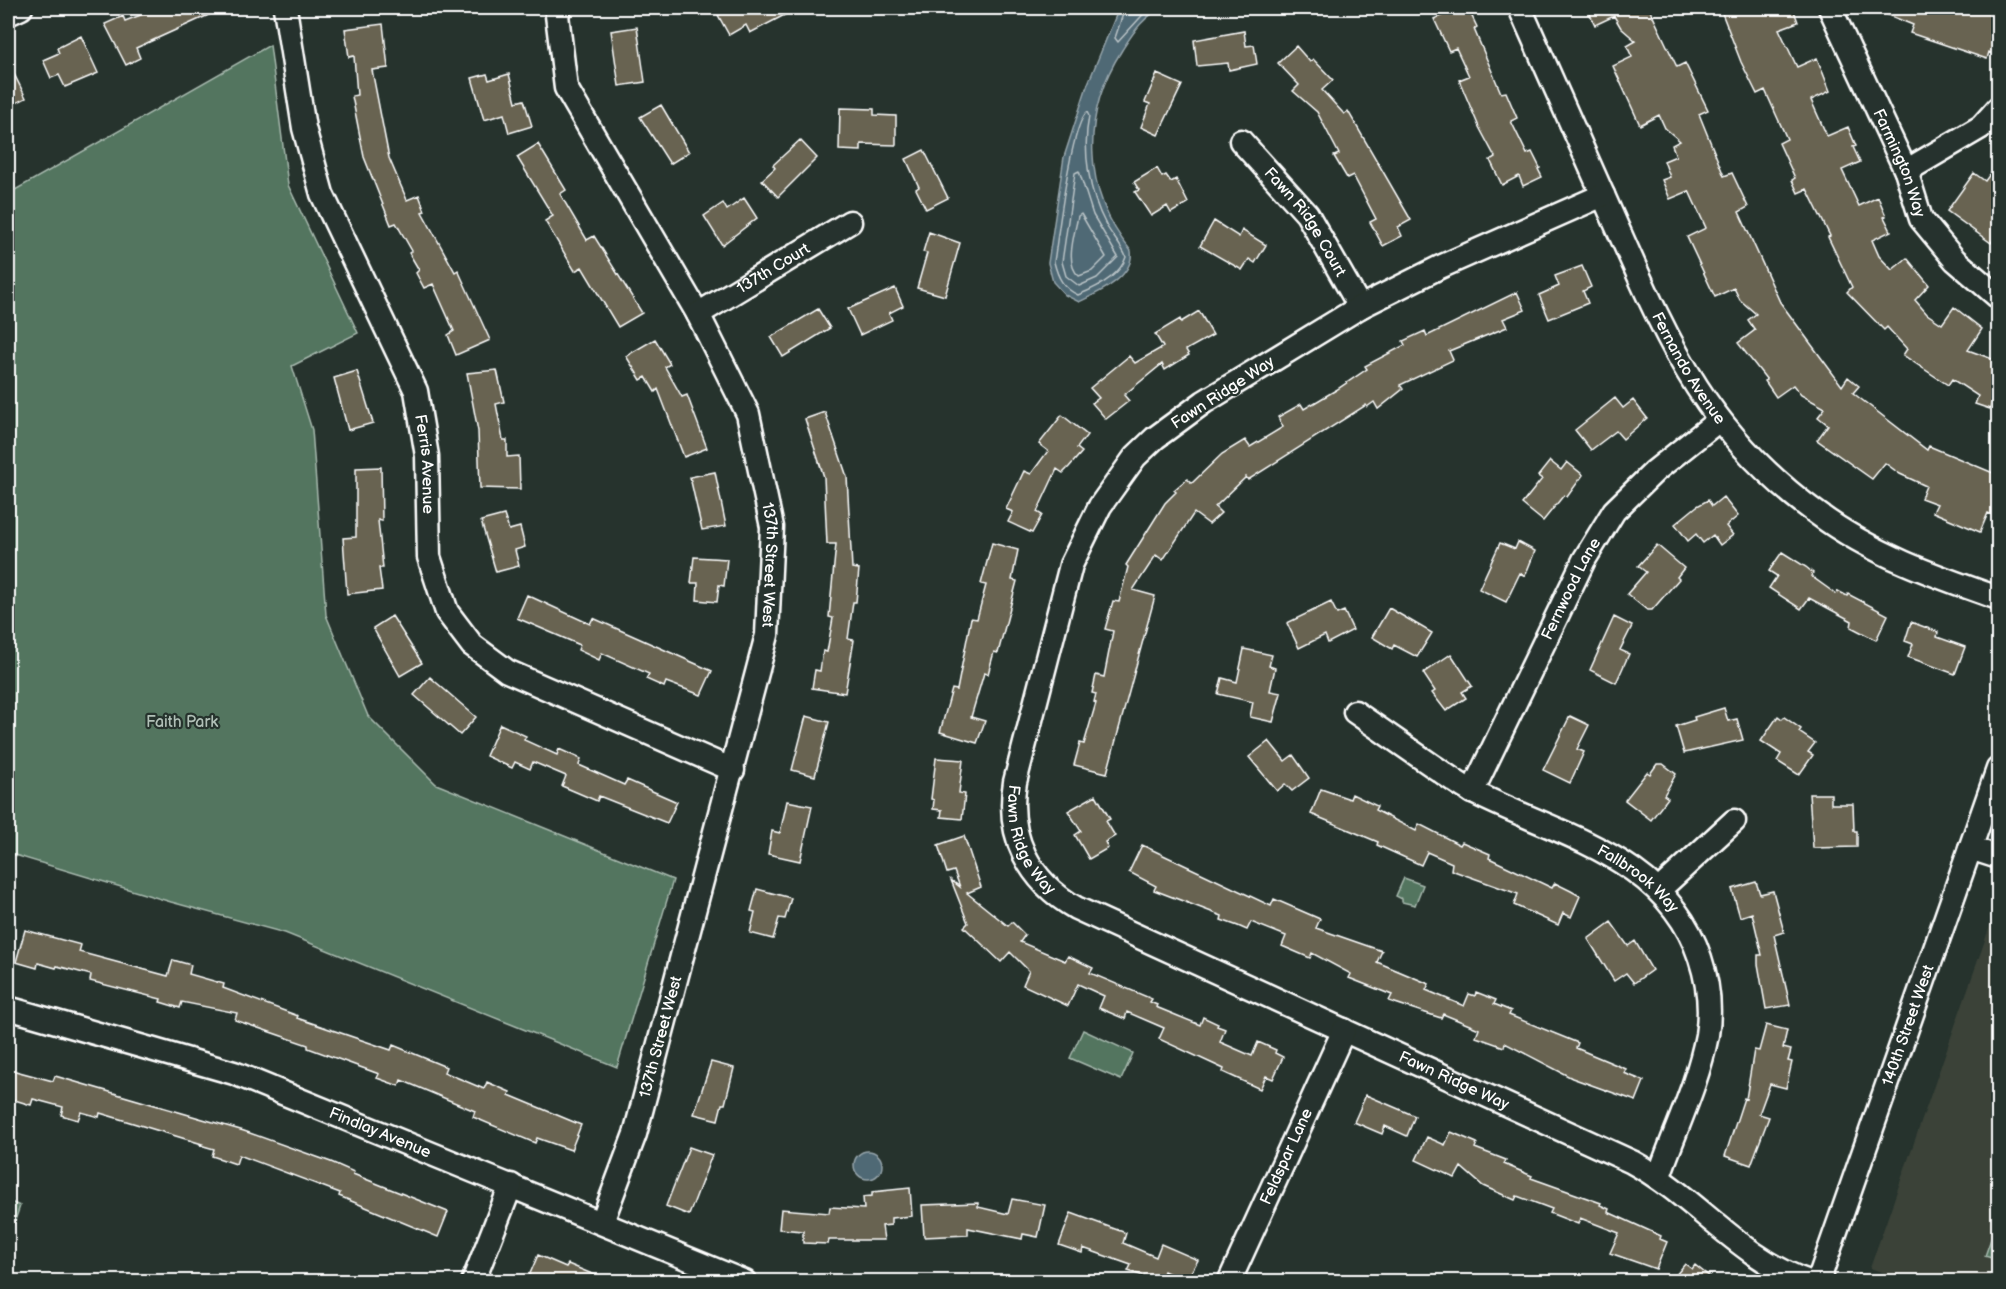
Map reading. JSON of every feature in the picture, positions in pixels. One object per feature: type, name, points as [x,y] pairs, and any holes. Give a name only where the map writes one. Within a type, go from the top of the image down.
[{"type":"street","points":[[8,14],[21,8]]},
{"type":"street","name":"Ferris Avenue","points":[[285,8],[304,128],[322,194],[416,391],[427,456],[429,557],[447,612],[472,645],[507,671],[733,770]]},
{"type":"street","name":"137th Street West","points":[[560,8],[557,15],[566,87],[698,314],[748,414],[772,527],[768,635],[635,1134],[602,1222]]},
{"type":"street","name":"Fernando Avenue","points":[[1521,8],[1670,343],[1695,386],[1719,420],[1767,472],[1819,515],[1848,534],[1908,565],[1998,598]]},
{"type":"street","name":"Farmington Way","points":[[1830,8],[1906,171],[1921,219],[1955,260],[1998,297]]},
{"type":"street","points":[[1906,171],[1981,128],[1998,108]]},
{"type":"street","name":"Fawn Ridge Court","points":[[1241,141],[1307,214],[1360,307]]},
{"type":"street","name":"Fawn Ridge Way","points":[[1603,195],[1440,267],[1360,307],[1181,417],[1135,457],[1115,483],[1084,535],[1071,565],[1012,800],[1016,839],[1033,872],[1059,898],[1632,1162],[1659,1176],[1758,1257],[1783,1273],[1809,1281]]},
{"type":"street","name":"137th Court","points":[[698,314],[850,222]]},
{"type":"street","name":"Fernwood Lane","points":[[1472,792],[1584,560],[1614,511],[1655,471],[1719,420]]},
{"type":"street","name":"Fallbrook Way","points":[[1355,712],[1472,792],[1610,855],[1638,871],[1678,912],[1695,941],[1704,972],[1708,1001],[1707,1033],[1699,1064],[1659,1176]]},
{"type":"street","name":"140th Street West","points":[[1818,1281],[1998,770]]},
{"type":"street","points":[[1659,890],[1734,821]]},
{"type":"street","points":[[1970,849],[1998,857]]},
{"type":"street","name":"Findlay Avenue","points":[[8,1008],[234,1073],[745,1281]]},
{"type":"street","name":"Feldspar Lane","points":[[1229,1281],[1344,1030]]},
{"type":"street","points":[[473,1281],[511,1185]]},
{"type":"shaded area","points":[[1998,903],[1998,1281],[1908,1281],[1870,1268]]},
{"type":"green space","name":"Faith Park","points":[[270,45],[288,185],[358,333],[292,366],[312,430],[326,615],[368,716],[436,784],[673,880],[617,1067],[285,933],[171,902],[8,853],[8,194]]},
{"type":"green space","points":[[1404,878],[1423,885],[1415,905],[1402,902],[1402,899],[1396,896]]},
{"type":"green space","points":[[1083,1030],[1133,1053],[1121,1080],[1070,1058]]},
{"type":"green space","points":[[8,1201],[20,1206],[8,1241]]},
{"type":"green space","points":[[1998,1219],[1998,1260],[1985,1256]]},
{"type":"water","points":[[1119,8],[1163,8],[1145,20],[1122,50],[1099,100],[1094,126],[1093,152],[1096,178],[1103,203],[1115,228],[1131,251],[1131,260],[1127,269],[1114,283],[1079,302],[1065,295],[1053,282],[1048,263],[1064,157],[1087,86]]},
{"type":"water","points":[[868,1151],[878,1155],[882,1165],[878,1175],[868,1179],[858,1175],[854,1165],[858,1155]]},
{"type":"building","points":[[159,8],[224,8],[136,48],[140,58],[126,65],[105,24],[123,16],[125,21]]},
{"type":"building","points":[[731,8],[798,8],[750,33],[746,25],[729,35],[718,15]]},
{"type":"building","points":[[1459,8],[1468,8],[1477,27],[1474,29],[1501,93],[1506,92],[1517,118],[1511,121],[1527,154],[1532,152],[1540,168],[1538,169],[1542,177],[1523,186],[1519,176],[1502,185],[1490,160],[1495,157],[1459,80],[1469,76],[1456,48],[1449,51],[1434,19]]},
{"type":"building","points":[[1587,8],[1649,8],[1677,67],[1685,63],[1708,110],[1699,114],[1724,176],[1732,173],[1748,207],[1739,212],[1780,302],[1842,386],[1848,377],[1859,386],[1853,393],[1927,450],[1929,446],[1998,475],[1998,517],[1988,513],[1980,532],[1933,512],[1937,504],[1921,498],[1926,486],[1900,474],[1885,463],[1872,479],[1817,440],[1828,425],[1818,417],[1825,408],[1801,395],[1793,385],[1776,397],[1765,381],[1767,380],[1738,343],[1755,330],[1748,320],[1756,314],[1740,300],[1734,288],[1715,297],[1687,237],[1706,228],[1689,191],[1670,199],[1662,180],[1670,177],[1664,161],[1676,156],[1672,145],[1680,141],[1665,128],[1659,115],[1640,125],[1613,66],[1632,57],[1627,46],[1636,41],[1621,28],[1614,16],[1595,25]]},
{"type":"building","points":[[1720,8],[1793,8],[1798,22],[1779,29],[1797,67],[1817,58],[1830,91],[1811,100],[1827,136],[1848,127],[1860,162],[1842,170],[1859,206],[1878,197],[1891,231],[1872,240],[1879,256],[1892,270],[1907,258],[1929,285],[1915,300],[1927,314],[1942,324],[1954,307],[1982,329],[1968,350],[1998,361],[1998,401],[1993,399],[1990,409],[1975,404],[1978,396],[1952,379],[1948,385],[1903,355],[1907,349],[1887,327],[1884,330],[1847,292],[1852,287],[1807,189],[1798,193],[1792,180],[1795,178],[1779,143],[1787,139],[1765,90],[1757,94],[1741,62]]},
{"type":"building","points":[[1871,8],[1998,8],[1998,56],[1989,52],[1987,59],[1910,33],[1913,25]]},
{"type":"building","points":[[383,24],[388,68],[372,70],[389,158],[407,200],[419,195],[425,211],[422,212],[455,272],[458,270],[490,340],[456,355],[448,335],[454,331],[433,284],[424,288],[416,273],[419,270],[409,253],[412,251],[396,223],[391,225],[364,157],[352,96],[357,95],[354,56],[349,57],[345,29]]},
{"type":"building","points":[[637,27],[645,82],[619,86],[611,31]]},
{"type":"building","points":[[1244,31],[1246,46],[1254,45],[1257,64],[1229,70],[1228,63],[1197,66],[1194,40]]},
{"type":"building","points":[[81,36],[98,73],[65,87],[59,75],[51,78],[43,60],[59,53],[57,48]]},
{"type":"building","points":[[1296,46],[1310,62],[1313,59],[1333,80],[1322,90],[1344,114],[1348,111],[1411,220],[1398,227],[1402,236],[1383,246],[1370,222],[1376,219],[1353,175],[1347,178],[1334,156],[1339,154],[1317,112],[1293,91],[1299,85],[1278,63]]},
{"type":"building","points":[[8,62],[26,98],[8,107]]},
{"type":"building","points":[[487,74],[489,80],[509,74],[516,102],[524,100],[532,126],[509,133],[504,114],[484,120],[472,78]]},
{"type":"building","points":[[1157,74],[1182,85],[1158,135],[1141,127],[1150,104],[1145,102]]},
{"type":"building","points":[[661,105],[689,152],[670,164],[640,117]]},
{"type":"building","points":[[840,108],[874,109],[874,115],[896,116],[896,145],[861,144],[861,151],[839,150]]},
{"type":"building","points":[[800,140],[817,158],[778,197],[762,180],[775,168],[773,165]]},
{"type":"building","points":[[538,144],[566,190],[560,194],[587,240],[594,236],[642,313],[618,327],[582,267],[575,271],[545,221],[553,216],[517,157]]},
{"type":"building","points":[[924,150],[948,198],[926,209],[916,189],[919,187],[906,159]]},
{"type":"building","points":[[1998,163],[1998,232],[1991,243],[1947,211],[1974,173],[1985,181]]},
{"type":"building","points":[[1157,168],[1162,177],[1166,175],[1171,182],[1176,179],[1188,203],[1171,213],[1167,206],[1151,216],[1135,192],[1139,190],[1134,182]]},
{"type":"building","points":[[744,198],[757,218],[722,245],[704,216],[723,203],[727,210]]},
{"type":"building","points":[[1214,221],[1239,237],[1242,230],[1266,245],[1255,263],[1249,259],[1242,270],[1200,246]]},
{"type":"building","points":[[929,232],[960,243],[945,296],[917,288],[927,253],[923,252]]},
{"type":"building","points":[[1582,266],[1591,287],[1583,291],[1588,303],[1549,319],[1539,295],[1559,286],[1555,276]]},
{"type":"building","points":[[895,288],[903,306],[889,313],[892,320],[860,335],[848,309]]},
{"type":"building","points":[[1517,292],[1525,310],[1503,319],[1507,327],[1449,351],[1453,360],[1400,385],[1403,389],[1378,409],[1374,402],[1367,407],[1366,405],[1248,480],[1246,477],[1215,507],[1221,513],[1209,524],[1194,513],[1163,560],[1156,555],[1133,590],[1155,596],[1107,773],[1074,765],[1080,743],[1084,744],[1096,703],[1094,702],[1096,694],[1092,693],[1096,675],[1104,677],[1113,631],[1105,629],[1113,601],[1119,602],[1128,567],[1126,565],[1165,503],[1176,492],[1174,490],[1187,479],[1192,483],[1222,454],[1245,440],[1250,447],[1283,427],[1278,417],[1301,404],[1304,409],[1336,390],[1367,369],[1365,366],[1405,345],[1403,341],[1425,331],[1427,336]]},
{"type":"building","points":[[818,309],[830,328],[783,357],[771,337]]},
{"type":"building","points":[[1199,311],[1213,335],[1186,350],[1189,355],[1165,370],[1162,364],[1124,395],[1129,401],[1106,419],[1092,403],[1099,398],[1090,388],[1129,356],[1135,363],[1163,347],[1155,334]]},
{"type":"building","points":[[655,339],[670,364],[665,367],[682,397],[687,395],[707,448],[684,457],[658,389],[655,392],[646,377],[641,380],[626,356]]},
{"type":"building","points":[[497,370],[504,402],[496,404],[503,440],[507,440],[507,457],[519,456],[520,489],[480,488],[478,431],[467,373]]},
{"type":"building","points":[[357,371],[373,423],[348,430],[334,378]]},
{"type":"building","points":[[1615,398],[1623,408],[1633,400],[1647,418],[1623,439],[1616,431],[1591,450],[1575,430]]},
{"type":"building","points":[[825,412],[847,477],[852,568],[859,569],[856,602],[853,602],[848,639],[854,640],[845,693],[812,688],[815,670],[820,671],[823,651],[827,652],[833,618],[829,617],[836,544],[827,544],[824,477],[805,419]]},
{"type":"building","points":[[1062,415],[1087,435],[1077,448],[1082,452],[1069,467],[1063,473],[1057,469],[1037,512],[1042,515],[1032,533],[1008,522],[1013,512],[1006,509],[1024,471],[1031,474],[1048,451],[1039,444]]},
{"type":"building","points":[[1550,461],[1561,470],[1567,462],[1583,475],[1567,497],[1564,495],[1543,521],[1522,504],[1542,479],[1538,476]]},
{"type":"building","points":[[381,467],[382,521],[378,520],[383,568],[379,568],[382,590],[347,594],[343,538],[356,537],[356,468]]},
{"type":"building","points":[[715,472],[726,526],[702,530],[690,477]]},
{"type":"building","points":[[1723,497],[1738,516],[1726,526],[1733,535],[1720,545],[1713,535],[1703,543],[1696,534],[1688,541],[1675,524],[1697,506],[1708,500],[1712,506]]},
{"type":"building","points":[[504,515],[509,530],[520,527],[525,547],[515,550],[519,566],[496,572],[481,521]]},
{"type":"building","points":[[1518,542],[1535,551],[1525,576],[1520,573],[1506,602],[1479,589],[1500,543],[1515,549]]},
{"type":"building","points":[[992,543],[1018,550],[1012,580],[1017,581],[998,653],[994,652],[988,674],[984,673],[971,717],[985,721],[977,743],[940,732],[952,689],[957,690],[971,618],[977,619],[986,585],[981,584]]},
{"type":"building","points":[[1657,545],[1684,568],[1677,577],[1679,579],[1652,610],[1647,610],[1627,594],[1646,572],[1638,566]]},
{"type":"building","points":[[1782,552],[1806,567],[1813,573],[1811,576],[1836,594],[1838,591],[1847,596],[1848,594],[1888,615],[1876,640],[1851,627],[1852,621],[1809,598],[1801,609],[1769,588],[1777,576],[1769,571]]},
{"type":"building","points":[[694,557],[727,559],[724,586],[719,585],[717,602],[697,600],[698,583],[691,583]]},
{"type":"building","points":[[527,595],[590,624],[593,618],[712,671],[701,695],[666,682],[664,687],[646,679],[649,674],[602,653],[599,660],[578,650],[580,645],[517,618]]},
{"type":"building","points":[[1331,602],[1337,614],[1344,611],[1353,630],[1328,643],[1325,635],[1299,648],[1287,623]]},
{"type":"building","points":[[1389,608],[1432,633],[1417,657],[1394,645],[1392,649],[1372,637]]},
{"type":"building","points":[[392,616],[422,663],[400,676],[373,628]]},
{"type":"building","points":[[1614,617],[1632,626],[1620,650],[1629,654],[1616,683],[1590,670]]},
{"type":"building","points":[[1911,622],[1938,632],[1937,637],[1965,647],[1955,674],[1908,657],[1913,644],[1905,641]]},
{"type":"building","points":[[1244,649],[1272,655],[1269,666],[1275,668],[1270,691],[1281,693],[1273,722],[1250,717],[1253,702],[1218,694],[1222,678],[1237,682]]},
{"type":"building","points":[[1451,654],[1472,686],[1462,692],[1466,698],[1446,711],[1432,693],[1435,691],[1423,673]]},
{"type":"building","points":[[430,677],[476,717],[460,735],[414,695]]},
{"type":"building","points":[[1724,708],[1728,721],[1737,719],[1743,740],[1684,753],[1676,726],[1695,720],[1694,717]]},
{"type":"building","points":[[806,716],[829,722],[815,776],[792,770]]},
{"type":"building","points":[[1570,716],[1589,725],[1577,749],[1584,752],[1570,783],[1543,770]]},
{"type":"building","points":[[1778,716],[1782,719],[1784,717],[1801,729],[1799,732],[1815,743],[1808,752],[1813,755],[1799,775],[1777,761],[1781,754],[1761,741]]},
{"type":"building","points":[[500,724],[526,736],[524,740],[557,755],[559,749],[581,759],[579,765],[624,785],[627,780],[677,802],[667,823],[599,796],[597,801],[562,786],[566,776],[533,762],[530,769],[515,762],[512,768],[486,756]]},
{"type":"building","points":[[1269,741],[1285,761],[1293,755],[1309,778],[1292,791],[1285,784],[1277,791],[1249,757]]},
{"type":"building","points":[[936,758],[963,760],[959,793],[965,794],[962,819],[941,817],[942,810],[933,809],[934,800],[931,799]]},
{"type":"building","points":[[1657,764],[1663,764],[1676,774],[1664,795],[1668,798],[1651,820],[1625,800],[1647,772],[1650,774]]},
{"type":"building","points":[[1321,789],[1350,799],[1352,794],[1377,806],[1375,810],[1416,831],[1419,824],[1460,845],[1462,842],[1490,854],[1489,858],[1552,888],[1555,883],[1571,891],[1580,896],[1571,917],[1563,913],[1558,925],[1514,905],[1518,894],[1451,870],[1452,863],[1427,852],[1421,865],[1377,845],[1378,842],[1311,814]]},
{"type":"building","points":[[1809,794],[1831,794],[1831,804],[1853,804],[1857,847],[1813,848]]},
{"type":"building","points":[[1096,795],[1110,819],[1106,821],[1115,836],[1105,842],[1108,848],[1089,859],[1075,835],[1081,831],[1068,811]]},
{"type":"building","points":[[787,801],[812,806],[800,861],[768,854],[772,831],[780,833]]},
{"type":"building","points":[[964,836],[981,887],[967,893],[1008,926],[1012,922],[1025,935],[1020,942],[1065,961],[1068,956],[1093,968],[1090,973],[1152,999],[1150,1002],[1157,1005],[1156,1007],[1200,1025],[1203,1017],[1218,1024],[1217,1026],[1225,1029],[1220,1042],[1252,1056],[1258,1042],[1276,1050],[1275,1053],[1283,1057],[1273,1079],[1266,1076],[1260,1089],[1223,1072],[1224,1069],[1159,1039],[1164,1028],[1127,1012],[1125,1019],[1099,1008],[1104,996],[1078,984],[1068,1006],[1023,985],[1029,971],[1010,952],[1001,962],[964,927],[968,923],[951,880],[960,887],[954,871],[947,873],[938,845]]},
{"type":"building","points":[[1142,845],[1271,906],[1274,899],[1320,919],[1316,928],[1382,951],[1377,962],[1429,984],[1426,990],[1464,1006],[1469,994],[1475,996],[1476,992],[1496,1000],[1494,1004],[1511,1011],[1509,1015],[1578,1043],[1576,1048],[1626,1069],[1624,1073],[1644,1081],[1636,1101],[1572,1078],[1505,1043],[1504,1047],[1476,1037],[1479,1029],[1443,1014],[1441,1018],[1389,1001],[1392,995],[1349,978],[1351,974],[1312,953],[1310,958],[1282,946],[1286,936],[1251,922],[1247,930],[1221,920],[1222,916],[1154,890],[1156,886],[1129,872]]},
{"type":"building","points":[[1756,882],[1760,894],[1773,891],[1784,932],[1774,935],[1790,1005],[1766,1009],[1758,964],[1758,955],[1762,955],[1752,913],[1740,917],[1732,889]]},
{"type":"building","points":[[757,889],[791,898],[785,919],[779,918],[773,939],[750,933],[755,912],[751,911]]},
{"type":"building","points":[[1611,922],[1628,946],[1635,941],[1652,970],[1634,983],[1626,973],[1614,981],[1588,939]]},
{"type":"building","points":[[25,930],[81,945],[79,952],[168,976],[173,960],[191,965],[189,974],[224,984],[223,988],[298,1016],[297,1018],[391,1050],[393,1045],[446,1067],[444,1072],[484,1089],[487,1082],[510,1092],[509,1095],[581,1125],[571,1150],[537,1138],[535,1143],[473,1117],[475,1111],[401,1080],[399,1086],[377,1078],[379,1074],[308,1048],[308,1045],[235,1020],[237,1013],[182,1002],[180,1008],[160,1002],[161,999],[90,981],[91,975],[57,966],[56,968],[38,963],[37,968],[16,962]]},
{"type":"building","points":[[1766,1025],[1787,1030],[1783,1048],[1791,1050],[1788,1061],[1792,1062],[1786,1088],[1770,1084],[1759,1114],[1769,1117],[1751,1165],[1725,1156],[1744,1098],[1746,1099],[1754,1050],[1759,1051]]},
{"type":"building","points":[[711,1062],[734,1068],[725,1104],[722,1104],[718,1120],[694,1114]]},
{"type":"building","points":[[8,1069],[53,1081],[55,1076],[244,1131],[331,1162],[354,1172],[353,1174],[448,1212],[438,1237],[339,1196],[340,1193],[239,1155],[236,1164],[212,1156],[214,1149],[200,1145],[202,1144],[100,1113],[99,1117],[81,1112],[78,1120],[61,1115],[63,1107],[33,1099],[31,1105],[8,1098]]},
{"type":"building","points":[[1366,1095],[1415,1116],[1407,1136],[1385,1126],[1382,1134],[1354,1122]]},
{"type":"building","points":[[1451,1132],[1477,1143],[1475,1148],[1506,1160],[1504,1164],[1532,1176],[1531,1178],[1601,1203],[1600,1205],[1609,1209],[1608,1212],[1661,1236],[1660,1239],[1667,1242],[1656,1269],[1610,1253],[1619,1233],[1580,1218],[1578,1224],[1550,1213],[1552,1209],[1517,1196],[1515,1200],[1483,1186],[1461,1167],[1455,1178],[1416,1160],[1427,1137],[1445,1145]]},
{"type":"building","points":[[689,1147],[712,1155],[689,1215],[666,1206]]},
{"type":"building","points":[[910,1188],[912,1216],[891,1218],[891,1225],[882,1226],[884,1240],[829,1240],[828,1244],[803,1243],[803,1231],[779,1229],[781,1209],[829,1213],[830,1207],[864,1209],[863,1197],[872,1196],[872,1192]]},
{"type":"building","points":[[1012,1199],[1045,1205],[1038,1237],[1023,1234],[1022,1239],[968,1228],[968,1235],[924,1237],[922,1205],[978,1203],[978,1207],[1008,1214]]},
{"type":"building","points":[[1071,1213],[1126,1233],[1123,1243],[1156,1257],[1161,1244],[1198,1260],[1186,1281],[1164,1271],[1160,1281],[1128,1271],[1131,1265],[1083,1248],[1082,1253],[1059,1245]]},
{"type":"building","points":[[538,1255],[566,1267],[568,1264],[609,1281],[543,1281],[529,1276]]},
{"type":"building","points":[[1685,1264],[1692,1269],[1695,1265],[1715,1281],[1671,1281]]}]
